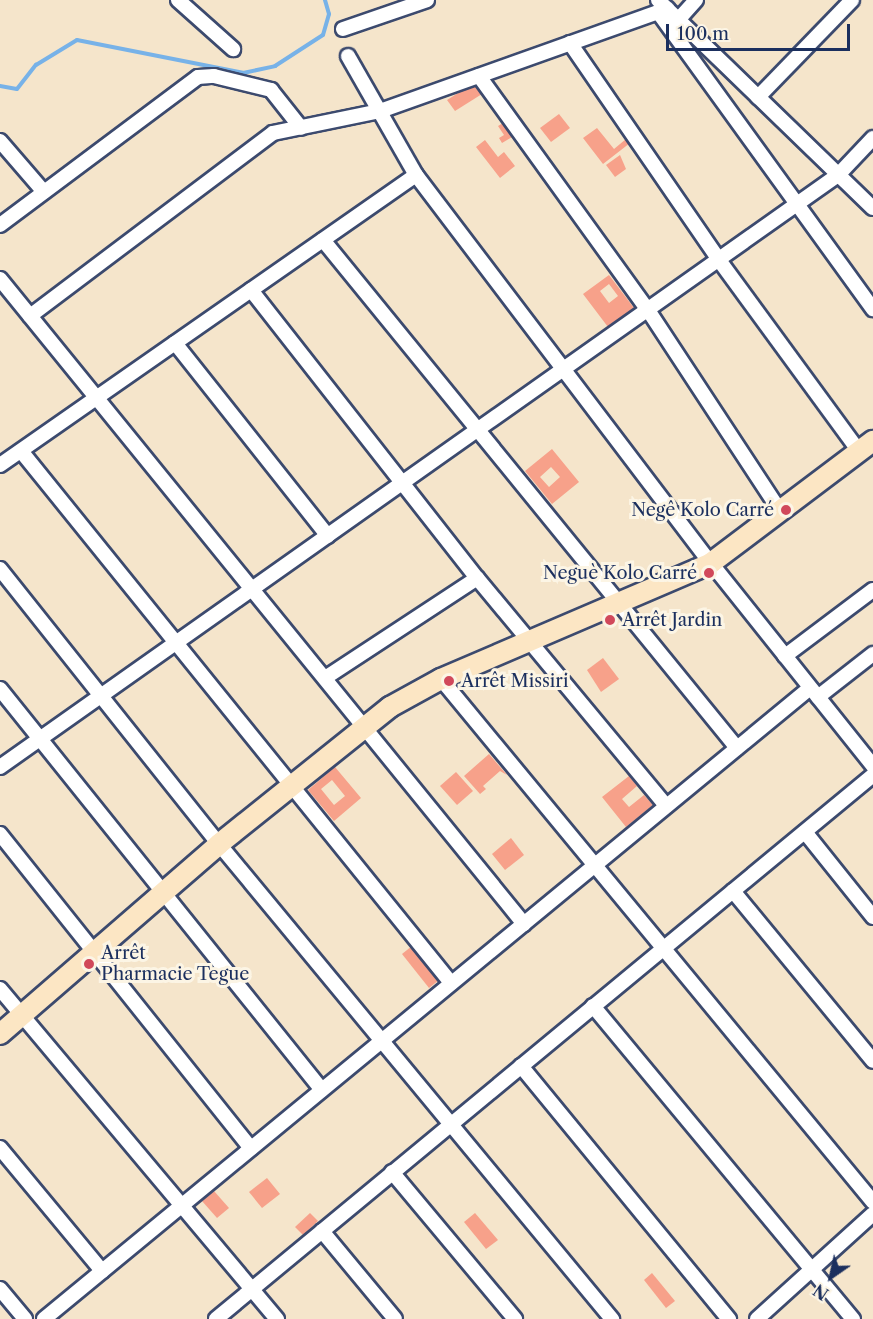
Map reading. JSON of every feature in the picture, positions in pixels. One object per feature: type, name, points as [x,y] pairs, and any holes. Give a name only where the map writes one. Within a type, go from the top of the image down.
[{"type":"street","points":[[178,0],[233,49]]},
{"type":"street","points":[[343,29],[427,0]]},
{"type":"street","points":[[678,20],[696,0]]},
{"type":"street","points":[[758,97],[852,0]]},
{"type":"street","points":[[661,7],[678,20],[873,208]]},
{"type":"street","points":[[30,316],[273,133],[380,111],[570,43],[661,7]]},
{"type":"street","points":[[661,7],[797,204],[873,309]]},
{"type":"street","points":[[0,1034],[20,1013],[219,844],[390,707],[441,679],[711,564],[866,446],[719,260],[570,43]]},
{"type":"street","points":[[348,56],[416,175],[711,564],[873,766]]},
{"type":"street","points":[[0,225],[198,77],[214,76],[271,90],[301,128]]},
{"type":"street","points":[[479,76],[648,310],[780,511]]},
{"type":"street","points":[[0,767],[838,175],[873,138]]},
{"type":"street","points":[[0,141],[44,192]]},
{"type":"street","points":[[0,465],[416,175]]},
{"type":"street","points":[[322,240],[737,748]]},
{"type":"street","points":[[0,279],[524,924]]},
{"type":"street","points":[[251,290],[477,578],[666,806]]},
{"type":"street","points":[[176,343],[328,536]]},
{"type":"street","points":[[21,451],[451,983]]},
{"type":"street","points":[[0,569],[219,844],[612,1319]]},
{"type":"street","points":[[325,678],[477,578]]},
{"type":"street","points":[[785,656],[873,590]]},
{"type":"street","points":[[44,1319],[737,748],[814,692],[873,654]]},
{"type":"street","points":[[441,679],[873,1202]]},
{"type":"street","points":[[0,689],[322,1090]]},
{"type":"street","points":[[216,1319],[873,775]]},
{"type":"street","points":[[805,831],[873,916]]},
{"type":"street","points":[[0,834],[251,1148]]},
{"type":"street","points":[[733,891],[873,1061]]},
{"type":"street","points":[[0,990],[277,1319]]},
{"type":"street","points":[[593,1006],[853,1319]]},
{"type":"street","points":[[521,1066],[729,1319]]},
{"type":"street","points":[[0,1148],[102,1271]]},
{"type":"street","points":[[392,1172],[515,1319]]},
{"type":"street","points":[[757,1319],[873,1214]]},
{"type":"street","points":[[322,1231],[395,1319]]},
{"type":"street","points":[[0,1289],[25,1319]]},
{"type":"building","points":[[474,83],[482,94],[455,111],[447,100]]},
{"type":"building","points":[[559,114],[570,128],[551,142],[540,128]]},
{"type":"building","points":[[503,123],[512,137],[502,143],[499,138],[504,135],[498,126]]},
{"type":"building","points":[[597,128],[614,149],[626,139],[630,143],[603,164],[583,138]]},
{"type":"building","points":[[485,140],[498,157],[504,152],[515,166],[500,178],[476,147]]},
{"type":"building","points":[[620,155],[626,169],[615,177],[606,165]]},
{"type":"building","points":[[609,275],[634,308],[608,327],[583,294]],"holes":[[[609,284],[618,296],[609,303],[600,291]]]},
{"type":"building","points":[[552,449],[579,482],[552,504],[525,471]],"holes":[[[551,467],[560,477],[549,487],[540,477]]]},
{"type":"building","points":[[603,658],[619,679],[601,692],[587,670]]},
{"type":"building","points":[[489,754],[507,775],[500,771],[483,786],[486,789],[480,794],[464,776]]},
{"type":"building","points":[[335,767],[361,798],[334,821],[308,790]],"holes":[[[332,780],[345,796],[334,805],[321,789]]]},
{"type":"building","points":[[456,772],[473,791],[457,805],[440,786]]},
{"type":"building","points":[[629,776],[637,786],[622,799],[629,807],[644,795],[653,805],[626,827],[602,797]]},
{"type":"building","points":[[511,838],[524,855],[505,870],[492,854]]},
{"type":"building","points":[[412,946],[439,980],[429,988],[402,954]]},
{"type":"building","points":[[267,1178],[280,1194],[262,1208],[249,1192]]},
{"type":"building","points":[[214,1191],[229,1208],[217,1218],[202,1201]]},
{"type":"building","points":[[310,1213],[318,1221],[303,1235],[295,1227]]},
{"type":"building","points":[[475,1213],[498,1240],[486,1249],[464,1222]]},
{"type":"building","points":[[652,1273],[675,1301],[666,1308],[644,1280]]},
{"type":"waterway","points":[[0,86],[17,89],[36,65],[77,40],[243,73],[275,66],[323,35],[329,14],[325,0]]},
{"type":"place","name":"Negê Kolo Carré","points":[[786,510]]},
{"type":"place","name":"Neguè Kolo Carré","points":[[709,573]]},
{"type":"place","name":"Arrêt Jardin","points":[[610,620]]},
{"type":"place","name":"Arrêt Missiri","points":[[449,681]]},
{"type":"place","name":"Arrêt Pharmacie Tegue","points":[[89,964]]}]
